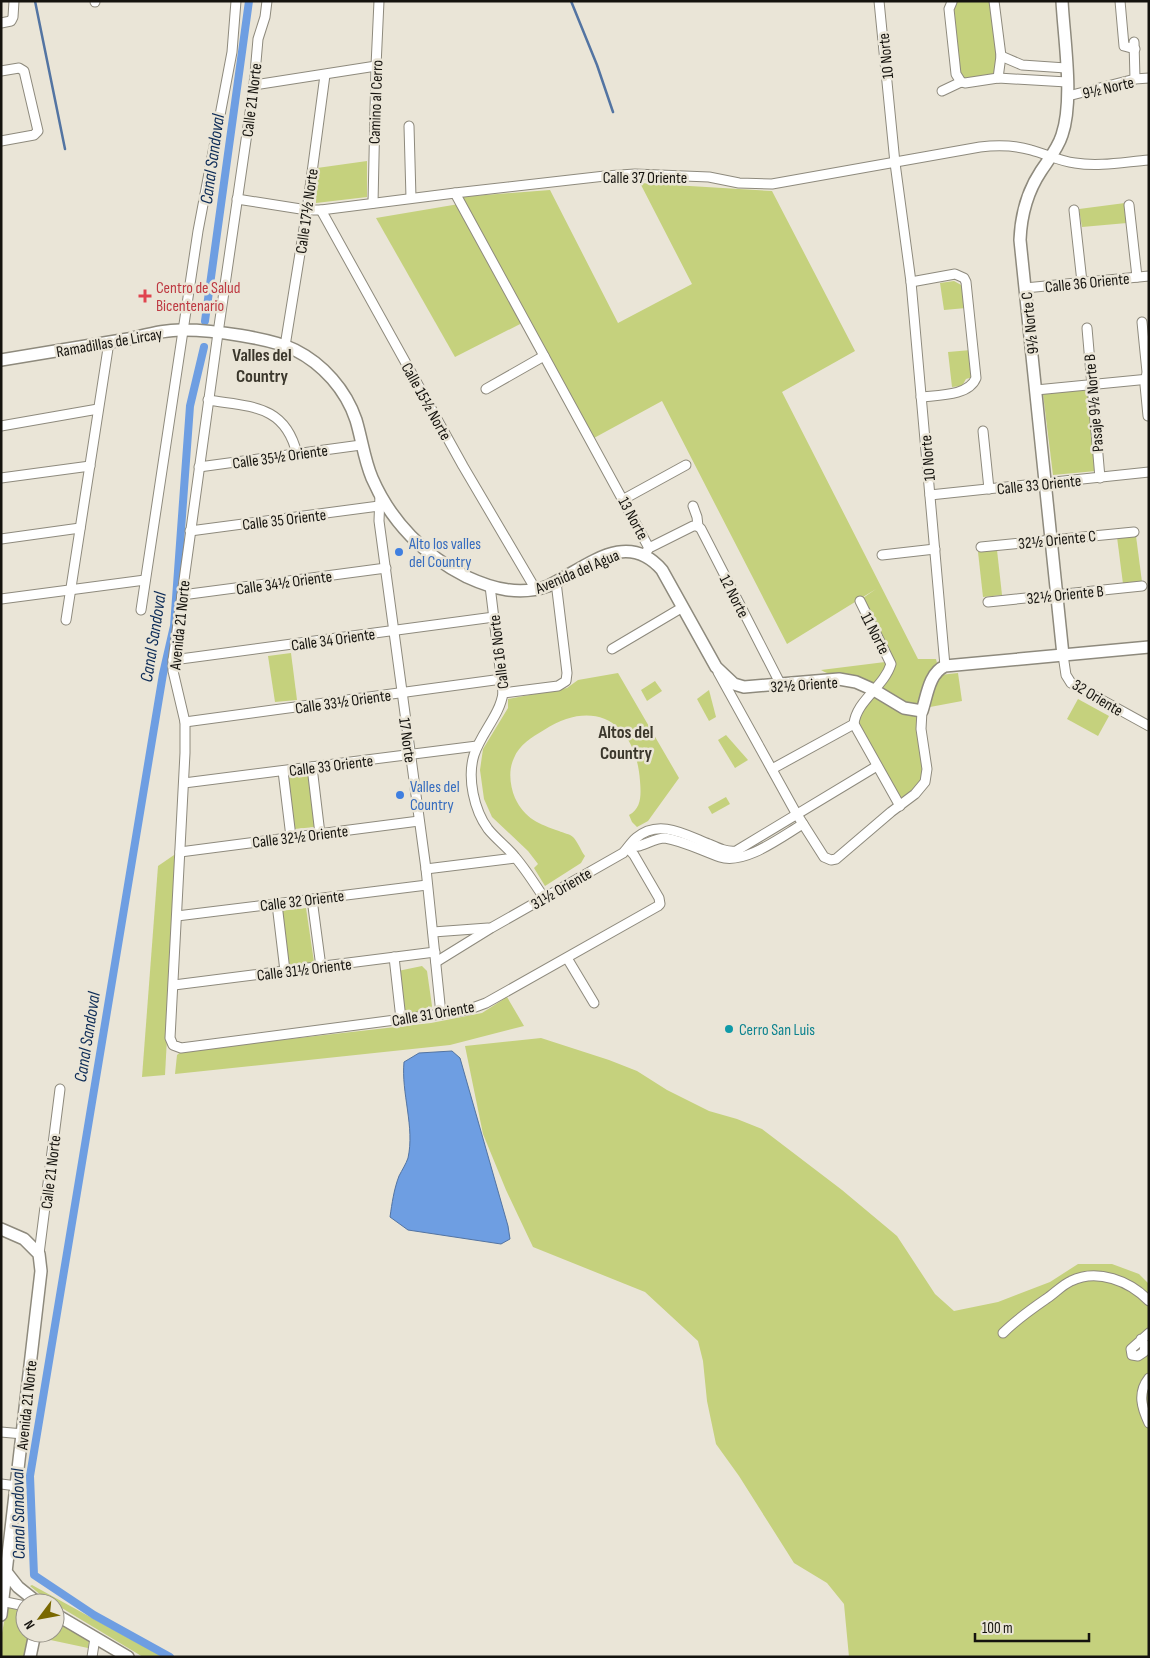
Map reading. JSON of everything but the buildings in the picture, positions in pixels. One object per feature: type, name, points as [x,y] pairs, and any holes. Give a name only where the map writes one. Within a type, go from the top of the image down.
[{"type":"street","points":[[1,23],[11,21],[14,1]]},
{"type":"street","points":[[141,610],[198,231],[232,52],[236,1]]},
{"type":"street","name":"Calle 21 Norte","points":[[237,199],[254,85],[258,39],[265,17],[267,1]]},
{"type":"street","name":"Camino al Cerro","points":[[373,203],[379,1]]},
{"type":"street","name":"10 Norte","points":[[879,1],[895,163],[911,282],[946,666]]},
{"type":"street","points":[[994,1],[1001,56],[998,78]]},
{"type":"street","name":"9½ Norte C","points":[[1062,1],[1068,96],[1064,130],[1059,144],[1030,189],[1022,219],[1020,240],[1063,655]]},
{"type":"street","points":[[1120,1],[1124,46],[1134,46],[1135,79]]},
{"type":"street","points":[[953,2],[949,9],[956,74],[961,82]]},
{"type":"street","points":[[1001,56],[1022,66],[1066,68]]},
{"type":"street","points":[[254,85],[376,66]]},
{"type":"street","points":[[1,72],[19,68],[24,70],[38,131],[34,135],[1,141]]},
{"type":"street","name":"Calle 17½ Norte","points":[[285,346],[307,210],[325,75]]},
{"type":"street","points":[[942,91],[961,82],[998,78],[1067,82]]},
{"type":"street","name":"9½ Norte","points":[[1068,96],[1135,79],[1149,78]]},
{"type":"street","points":[[409,126],[411,198]]},
{"type":"street","name":"Calle 37 Oriente","points":[[237,199],[307,210],[321,210],[454,193],[635,174],[709,177],[739,183],[772,184],[980,147],[1000,146],[1029,150],[1050,158],[1092,165],[1149,160]]},
{"type":"street","name":"13 Norte","points":[[454,193],[624,499],[646,551],[662,570],[796,813],[824,857],[836,859],[900,806]]},
{"type":"street","name":"Avenida 21 Norte","points":[[181,1048],[174,1045],[170,1038],[184,784],[185,722],[173,671],[190,531],[237,199]]},
{"type":"street","points":[[1129,205],[1137,277]]},
{"type":"street","name":"Calle 15½ Norte","points":[[321,210],[458,457],[536,590]]},
{"type":"street","points":[[1074,210],[1082,282]]},
{"type":"street","points":[[911,282],[955,274],[964,278],[966,282],[970,306],[976,378],[974,384],[964,390],[921,397]]},
{"type":"street","name":"Calle 36 Oriente","points":[[1025,288],[1149,276]]},
{"type":"street","points":[[1142,322],[1147,372],[1148,416]]},
{"type":"street","name":"Pasaje 9½ Norte B","points":[[1087,328],[1100,478]]},
{"type":"street","name":"Ramadillas de Lircay","points":[[1,360],[183,330],[218,333]]},
{"type":"street","name":"Avenida del Agua","points":[[218,333],[260,339],[285,346],[310,359],[324,371],[336,384],[351,408],[369,472],[380,501],[402,527],[426,550],[459,573],[490,586],[514,591],[536,590],[556,582],[614,552],[646,551]]},
{"type":"street","points":[[66,620],[108,342]]},
{"type":"street","points":[[486,389],[544,356]]},
{"type":"street","points":[[1036,390],[1147,379]]},
{"type":"street","points":[[208,400],[256,408],[272,413],[282,421],[290,432],[297,454]]},
{"type":"street","points":[[1,426],[98,409]]},
{"type":"street","points":[[983,431],[989,489]]},
{"type":"street","name":"Calle 35½ Oriente","points":[[199,467],[361,445]]},
{"type":"street","points":[[624,499],[686,464]]},
{"type":"street","points":[[1,478],[90,466]]},
{"type":"street","name":"Calle 33 Oriente","points":[[930,495],[1149,472]]},
{"type":"street","name":"Calle 35 Oriente","points":[[190,531],[380,501]]},
{"type":"street","name":"17 Norte","points":[[380,501],[386,568],[426,869],[441,1014]]},
{"type":"street","name":"12 Norte","points":[[693,506],[698,526],[781,685]]},
{"type":"street","points":[[646,551],[694,526],[698,526]]},
{"type":"street","points":[[1,539],[80,528]]},
{"type":"street","name":"32½ Oriente C","points":[[981,547],[1134,532]]},
{"type":"street","points":[[882,554],[935,549]]},
{"type":"street","name":"Calle 34½ Oriente","points":[[182,595],[386,568]]},
{"type":"street","points":[[1,599],[145,580]]},
{"type":"street","points":[[503,693],[558,686],[564,683],[567,673],[556,582]]},
{"type":"street","name":"Calle 16 Norte","points":[[490,586],[503,693],[502,702],[477,746],[472,764],[476,805],[489,830],[515,858],[544,898]]},
{"type":"street","name":"32½ Oriente B","points":[[988,602],[1142,586]]},
{"type":"street","name":"11 Norte","points":[[860,601],[891,664],[874,690]]},
{"type":"street","points":[[612,650],[682,607]]},
{"type":"street","name":"Calle 34 Oriente","points":[[174,660],[494,617]]},
{"type":"street","points":[[874,690],[854,716],[854,724],[900,806],[920,788],[927,775],[921,729],[922,711],[934,675],[938,670],[946,666],[1149,647]]},
{"type":"street","name":"32 Oriente","points":[[1063,655],[1066,675],[1071,683],[1149,726]]},
{"type":"street","name":"32½ Oriente","points":[[716,667],[734,684],[744,687],[839,680],[856,682],[874,690],[904,708],[922,711]]},
{"type":"street","name":"Calle 33½ Oriente","points":[[185,722],[502,679]]},
{"type":"street","points":[[772,769],[854,724]]},
{"type":"street","name":"Calle 33 Oriente","points":[[184,784],[477,746]]},
{"type":"street","points":[[733,855],[796,813],[877,766]]},
{"type":"street","points":[[312,767],[320,834]]},
{"type":"street","points":[[283,771],[291,837]]},
{"type":"street","name":"Calle 32½ Oriente","points":[[180,852],[419,821]]},
{"type":"street","points":[[733,855],[747,856],[803,824]]},
{"type":"street","name":"31½ Oriente","points":[[435,957],[491,928],[623,853],[636,838],[648,830],[664,828],[722,849],[733,855]]},
{"type":"street","name":"Calle 31 Oriente","points":[[181,1048],[441,1014],[476,1007],[656,909],[660,904],[659,898],[629,847]]},
{"type":"street","points":[[426,869],[515,858]]},
{"type":"street","name":"Calle 32 Oriente","points":[[177,916],[427,884]]},
{"type":"street","points":[[312,899],[321,967]]},
{"type":"street","points":[[277,904],[285,971]]},
{"type":"street","name":"31½ Oriente","points":[[433,932],[491,928]]},
{"type":"street","points":[[394,957],[401,1019]]},
{"type":"street","name":"Calle 31½ Oriente","points":[[174,985],[394,957],[435,957]]},
{"type":"street","points":[[567,958],[594,1003]]},
{"type":"street","name":"Calle 21 Norte","points":[[39,1254],[60,1089]]},
{"type":"street","points":[[1,1229],[24,1239],[39,1254]]},
{"type":"street","name":"Avenida 21 Norte","points":[[1,1615],[41,1271],[39,1254]]},
{"type":"street","points":[[1003,1333],[1020,1317],[1070,1281],[1082,1277],[1098,1276],[1111,1278],[1128,1285],[1149,1301]]},
{"type":"street","points":[[1142,1340],[1149,1333]]},
{"type":"street","points":[[1149,1378],[1141,1395],[1142,1409],[1149,1423]]},
{"type":"street","points":[[1,1432],[23,1434]]},
{"type":"street","points":[[1,1484],[17,1486]]},
{"type":"street","points":[[7,1572],[18,1587],[26,1593]]},
{"type":"street","points":[[2,1601],[15,1604]]},
{"type":"street","points":[[65,1620],[128,1657]]},
{"type":"street","points":[[92,1657],[96,1638]]},
{"type":"street","points":[[30,1657],[33,1643]]},
{"type":"green space","points":[[994,1],[998,78],[961,82],[952,2]]},
{"type":"green space","points":[[367,161],[367,197],[316,203],[317,168]]},
{"type":"green space","points":[[640,183],[772,191],[855,351],[782,392],[918,659],[936,659],[940,675],[958,673],[962,701],[930,707],[929,711],[904,703],[861,678],[832,675],[821,670],[893,661],[863,598],[876,589],[787,644],[662,401],[594,438],[460,197],[550,190],[618,323],[692,284]]},
{"type":"green space","points":[[1125,203],[1127,223],[1082,227],[1079,209]]},
{"type":"green space","points":[[459,204],[526,321],[455,357],[376,218]]},
{"type":"green space","points":[[954,281],[963,286],[966,308],[944,310],[940,283]]},
{"type":"green space","points":[[971,350],[973,377],[966,379],[962,386],[952,387],[948,352]]},
{"type":"green space","points":[[1087,389],[1096,471],[1053,475],[1043,394]]},
{"type":"green space","points":[[1136,536],[1142,582],[1123,584],[1117,537]]},
{"type":"green space","points":[[997,550],[1002,595],[983,597],[978,552]]},
{"type":"green space","points":[[291,653],[297,700],[275,702],[268,656]]},
{"type":"green space","points":[[618,673],[679,778],[648,821],[637,827],[629,815],[636,809],[640,800],[641,791],[637,761],[630,744],[621,731],[610,721],[596,716],[580,716],[563,720],[526,742],[516,753],[510,773],[515,798],[523,811],[533,820],[573,837],[585,856],[581,863],[545,886],[534,868],[538,864],[528,851],[492,817],[484,799],[480,770],[483,749],[508,708],[508,699],[567,688],[578,680]]},
{"type":"green space","points":[[655,681],[662,691],[647,701],[641,690]]},
{"type":"green space","points":[[709,690],[716,717],[709,721],[697,699]]},
{"type":"green space","points":[[875,694],[920,714],[924,776],[917,788],[900,802],[856,724],[858,716]]},
{"type":"green space","points":[[1078,699],[1109,716],[1098,736],[1067,719]]},
{"type":"green space","points":[[726,735],[748,760],[735,768],[718,740]]},
{"type":"green space","points":[[309,775],[315,827],[294,829],[287,778]]},
{"type":"green space","points":[[726,797],[730,804],[712,814],[708,807]]},
{"type":"green space","points":[[177,853],[165,1075],[142,1077],[158,866]]},
{"type":"green space","points":[[306,908],[314,962],[287,966],[280,911]]},
{"type":"green space","points":[[422,966],[427,971],[432,1006],[429,1013],[404,1014],[398,971]]},
{"type":"green space","points":[[507,997],[524,1026],[450,1045],[175,1074],[177,1055],[182,1051],[431,1023],[482,1013]]},
{"type":"green space","points":[[541,1038],[637,1071],[667,1090],[709,1111],[762,1129],[842,1190],[897,1236],[935,1294],[954,1311],[998,1302],[1050,1282],[1078,1264],[1112,1264],[1139,1274],[1149,1284],[1149,1657],[849,1657],[844,1604],[827,1583],[794,1563],[739,1476],[716,1444],[698,1341],[645,1292],[533,1247],[506,1190],[483,1134],[465,1046]]},
{"type":"green space","points":[[32,1585],[47,1593],[38,1593],[30,1586]]},
{"type":"green space","points":[[65,1603],[163,1657],[143,1657],[65,1610]]},
{"type":"green space","points":[[7,1607],[15,1609],[15,1643],[28,1643],[25,1657],[1,1657],[1,1638]]},
{"type":"green space","points":[[65,1627],[89,1641],[88,1648],[64,1643]]},
{"type":"water","points":[[452,1051],[460,1058],[508,1226],[510,1239],[501,1244],[408,1230],[390,1217],[396,1186],[408,1158],[410,1146],[404,1086],[404,1062],[419,1053]]},
{"type":"waterway","points":[[35,1],[65,149]]},
{"type":"waterway","name":"Canal Sandoval","points":[[205,321],[249,1]]},
{"type":"waterway","points":[[571,1],[597,65],[613,112]]},
{"type":"waterway","name":"Canal Sandoval","points":[[170,1657],[94,1615],[34,1575],[30,1476],[163,674],[174,626],[190,406],[204,347]]},
{"type":"place","name":"Centro de Salud Bicentenario","points":[[145,296]]},
{"type":"place","name":"Alto los valles del Country","points":[[399,552]]},
{"type":"place","name":"Valles del Country","points":[[400,795]]},
{"type":"place","name":"Cerro San Luis","points":[[729,1029]]},
{"type":"district","name":"Valles del Country","points":[[262,365]]},
{"type":"district","name":"Altos del Country","points":[[626,742]]}]
